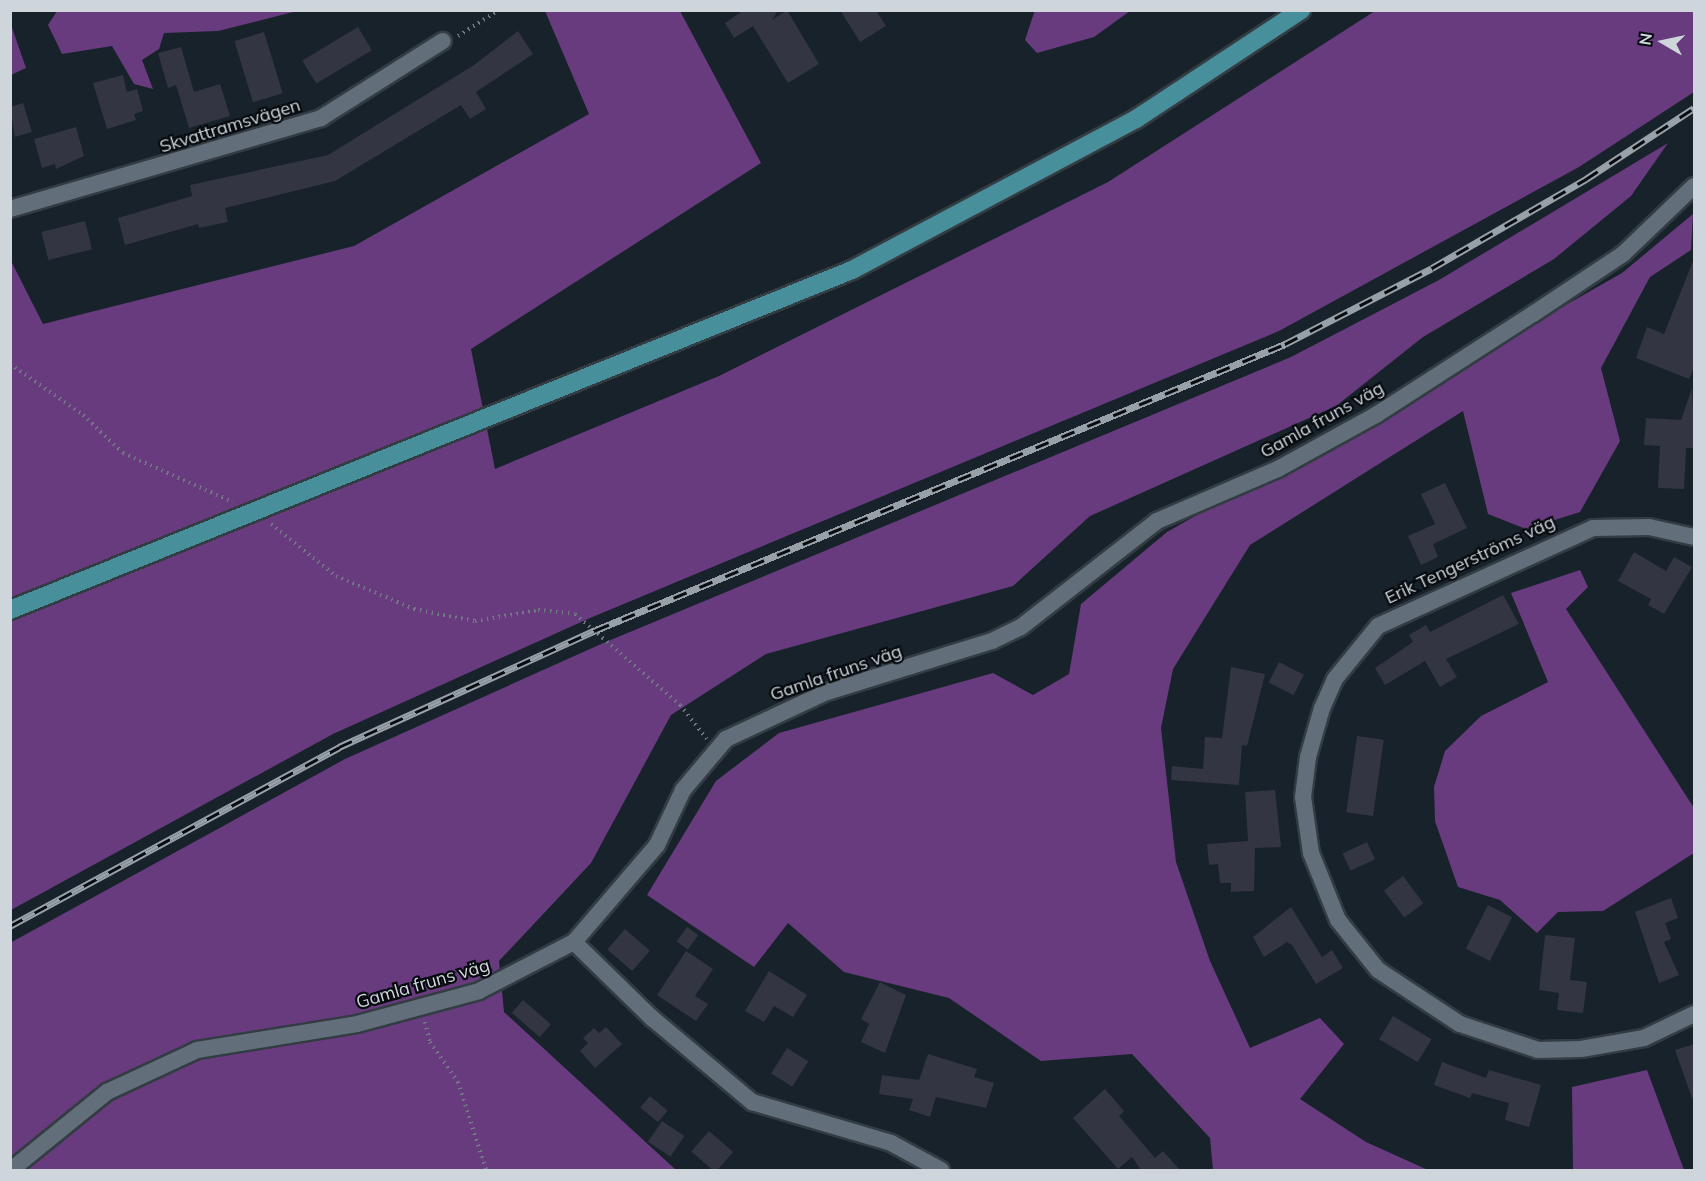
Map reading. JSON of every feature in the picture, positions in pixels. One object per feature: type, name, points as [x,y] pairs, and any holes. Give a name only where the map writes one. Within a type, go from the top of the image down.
[{"type":"main road","points":[[10,610],[852,270],[1136,119],[1301,10]]},
{"type":"street","name":"Skvattramsvägen","points":[[10,209],[321,118],[443,41]]},
{"type":"street","name":"Gamla fruns väg","points":[[11,1170],[107,1092],[197,1050],[357,1024],[420,1007],[510,978],[574,942],[657,845],[683,790],[716,747],[773,714],[827,692],[992,641],[1021,627],[1157,520],[1278,469],[1376,415],[1533,314],[1623,254],[1695,186]]},
{"type":"street","name":"Erik Tengerströms väg","points":[[1695,537],[1619,525],[1575,533],[1378,626],[1335,679],[1322,708],[1308,757],[1304,797],[1311,853],[1338,920],[1378,970],[1460,1024],[1538,1050],[1581,1048],[1644,1038],[1695,1014]]},
{"type":"street","points":[[574,942],[652,1018],[752,1102],[891,1143],[941,1170]]},
{"type":"path","points":[[443,41],[499,10]]},
{"type":"path","points":[[10,363],[83,415],[123,453],[253,513],[284,531],[336,576],[414,609],[475,621],[538,610],[575,614],[680,705],[716,747]]},
{"type":"path","points":[[420,1007],[430,1042],[458,1082],[486,1170]]},
{"type":"shaded area","points":[[1035,10],[1130,11],[1094,37],[1037,53],[1025,40]]},
{"type":"shaded area","points":[[57,11],[297,11],[218,31],[164,33],[159,49],[142,60],[153,89],[134,84],[112,46],[62,54],[48,25]]},
{"type":"shaded area","points":[[545,11],[680,11],[761,163],[471,349],[495,469],[719,376],[1108,182],[1375,11],[1694,11],[1694,92],[1579,167],[1279,331],[590,618],[333,734],[11,910],[10,259],[43,324],[354,246],[589,114]]},
{"type":"shaded area","points":[[10,22],[26,68],[11,75],[10,75]]},
{"type":"shaded area","points":[[1668,143],[1631,196],[1554,259],[1423,337],[1336,406],[1090,516],[1013,586],[766,654],[671,715],[591,863],[499,961],[504,1012],[676,1170],[11,1170],[10,943],[345,759],[601,644],[1291,357],[1439,280]]},
{"type":"shaded area","points":[[1693,214],[1691,250],[1650,277],[1601,368],[1620,441],[1580,512],[1526,529],[1488,514],[1463,411],[1250,545],[1173,669],[1161,728],[1176,862],[1210,961],[1250,1048],[1320,1018],[1344,1044],[1300,1099],[1366,1142],[1428,1170],[1213,1170],[1210,1138],[1132,1054],[1041,1061],[949,998],[844,972],[788,923],[754,967],[647,895],[716,781],[779,733],[993,673],[1033,695],[1069,674],[1081,604],[1167,532],[1622,273]]},
{"type":"shaded area","points":[[1580,570],[1588,587],[1566,609],[1694,808],[1694,853],[1603,911],[1558,912],[1537,933],[1500,900],[1458,887],[1435,821],[1434,787],[1445,751],[1481,716],[1548,682],[1511,593]]},
{"type":"shaded area","points":[[1647,1070],[1684,1170],[1573,1170],[1572,1087]]},
{"type":"building","points":[[744,10],[778,10],[772,20],[787,10],[819,64],[788,83],[753,26],[734,38],[725,23]]},
{"type":"building","points":[[840,10],[876,10],[886,26],[860,42]]},
{"type":"building","points":[[358,27],[372,50],[316,84],[302,60]]},
{"type":"building","points":[[518,31],[533,54],[476,92],[486,109],[470,119],[461,105],[335,181],[225,208],[228,222],[199,228],[198,224],[125,245],[118,218],[192,196],[190,185],[328,155],[474,65]]},
{"type":"building","points":[[264,32],[283,93],[253,102],[234,41]]},
{"type":"building","points":[[181,47],[194,92],[220,84],[230,116],[189,128],[176,85],[168,88],[158,53]]},
{"type":"building","points":[[123,75],[127,92],[137,89],[143,111],[134,114],[136,120],[107,129],[93,83]]},
{"type":"building","points":[[23,103],[32,132],[15,137],[10,107]]},
{"type":"building","points":[[76,127],[84,156],[56,169],[55,164],[42,168],[34,139]]},
{"type":"building","points":[[85,221],[92,249],[48,260],[41,232]]},
{"type":"building","points":[[1695,256],[1695,365],[1689,379],[1636,358],[1647,327],[1664,334]]},
{"type":"building","points":[[1692,388],[1695,448],[1686,448],[1684,489],[1658,488],[1660,446],[1644,445],[1646,418],[1681,420]]},
{"type":"building","points":[[1445,483],[1467,528],[1433,544],[1438,557],[1421,565],[1408,536],[1435,524],[1421,494]]},
{"type":"building","points":[[1634,552],[1666,571],[1674,557],[1692,567],[1664,614],[1648,605],[1651,599],[1618,581]]},
{"type":"building","points":[[1503,595],[1519,624],[1446,659],[1457,677],[1440,687],[1425,661],[1385,685],[1375,668],[1413,642],[1409,635],[1426,625],[1430,632]]},
{"type":"building","points":[[1279,662],[1304,675],[1294,695],[1269,682]]},
{"type":"building","points":[[1231,667],[1265,674],[1247,746],[1242,745],[1239,785],[1171,780],[1172,766],[1203,769],[1205,737],[1222,738]]},
{"type":"building","points":[[1357,736],[1384,740],[1373,816],[1346,812]]},
{"type":"building","points":[[1275,790],[1281,847],[1255,848],[1254,891],[1231,892],[1231,883],[1220,883],[1218,864],[1209,865],[1207,844],[1248,841],[1245,792]]},
{"type":"building","points":[[1367,842],[1375,859],[1351,871],[1343,853]]},
{"type":"building","points":[[1403,876],[1423,903],[1404,918],[1384,890]]},
{"type":"building","points":[[1671,898],[1678,918],[1665,923],[1671,939],[1664,942],[1679,975],[1659,983],[1635,912]]},
{"type":"building","points":[[1488,905],[1512,917],[1490,961],[1466,949]]},
{"type":"building","points":[[1291,907],[1322,957],[1332,950],[1343,968],[1316,984],[1292,945],[1287,942],[1264,957],[1253,937]]},
{"type":"building","points":[[687,927],[698,935],[688,950],[676,942]]},
{"type":"building","points":[[625,929],[650,951],[632,971],[607,949]]},
{"type":"building","points":[[1545,935],[1575,938],[1570,980],[1587,982],[1583,1013],[1557,1010],[1559,993],[1539,990]]},
{"type":"building","points":[[686,951],[713,969],[695,996],[708,1004],[696,1021],[657,995]]},
{"type":"building","points":[[769,971],[807,995],[793,1017],[774,1006],[764,1022],[745,1011]]},
{"type":"building","points":[[880,982],[906,995],[885,1053],[861,1042],[869,1024],[861,1019]]},
{"type":"building","points":[[523,1000],[551,1024],[540,1037],[512,1013]]},
{"type":"building","points":[[1393,1016],[1432,1039],[1418,1062],[1379,1039]]},
{"type":"building","points":[[606,1027],[622,1044],[595,1068],[580,1051],[588,1043],[583,1038],[594,1028],[599,1033]]},
{"type":"building","points":[[1695,1044],[1695,1098],[1692,1098],[1675,1050]]},
{"type":"building","points":[[787,1048],[808,1061],[792,1087],[771,1073]]},
{"type":"building","points":[[928,1054],[977,1069],[974,1077],[994,1083],[986,1108],[936,1097],[930,1117],[909,1110],[913,1099],[879,1094],[882,1075],[919,1080]]},
{"type":"building","points":[[1442,1062],[1486,1078],[1489,1070],[1541,1085],[1529,1127],[1505,1120],[1509,1103],[1472,1093],[1470,1098],[1434,1085]]},
{"type":"building","points":[[1105,1089],[1124,1111],[1119,1116],[1155,1158],[1163,1151],[1180,1170],[1141,1170],[1132,1157],[1118,1169],[1073,1118]]},
{"type":"building","points":[[650,1096],[668,1111],[658,1122],[640,1107]]},
{"type":"building","points":[[662,1121],[684,1136],[670,1157],[648,1142]]},
{"type":"building","points":[[709,1131],[733,1152],[717,1170],[713,1170],[691,1151]]},
{"type":"railway","points":[[10,926],[339,747],[596,630],[1285,344],[1432,268],[1586,179],[1694,108]]}]
